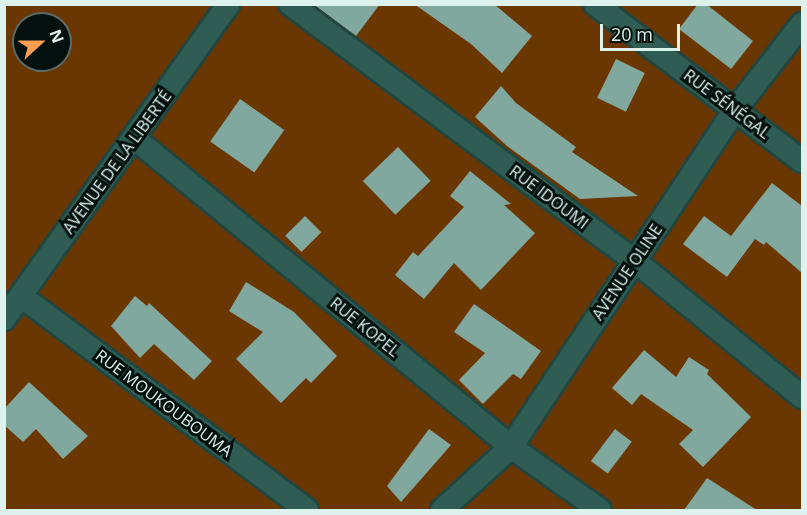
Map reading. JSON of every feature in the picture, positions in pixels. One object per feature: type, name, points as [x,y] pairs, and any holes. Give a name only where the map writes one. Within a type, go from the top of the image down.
[{"type":"street","name":"AVENUE DE LA LIBERTÉ","points":[[4,319],[229,4]]},
{"type":"street","name":"RUE IDOUMI","points":[[290,4],[634,261],[802,397]]},
{"type":"street","name":"RUE SÉNÉGAL","points":[[595,4],[802,161]]},
{"type":"street","name":"AVENUE OLINE","points":[[442,510],[511,447],[735,110],[802,24]]},
{"type":"street","name":"RUE KOPEL","points":[[134,138],[511,447],[600,510]]},
{"type":"street","name":"RUE MOUKOUBOUMA","points":[[21,296],[307,510]]},
{"type":"shaded area","points":[[5,5],[802,5],[802,510],[5,510]]},
{"type":"building","points":[[313,4],[380,4],[356,36]]},
{"type":"building","points":[[414,4],[494,4],[532,36],[502,73],[471,44]]},
{"type":"building","points":[[698,4],[706,4],[753,41],[731,69],[679,29]]},
{"type":"building","points":[[616,59],[645,73],[626,112],[597,98]]},
{"type":"building","points":[[501,86],[516,103],[576,147],[572,152],[638,196],[580,199],[507,146],[475,117]]},
{"type":"building","points":[[240,99],[284,130],[254,173],[210,142]]},
{"type":"building","points":[[398,147],[431,181],[395,215],[363,181]]},
{"type":"building","points":[[470,171],[511,204],[504,205],[535,233],[481,290],[454,263],[424,299],[395,275],[413,252],[418,256],[464,207],[450,196]]},
{"type":"building","points":[[772,183],[802,206],[802,273],[766,242],[764,245],[755,239],[727,277],[683,244],[704,216],[731,236]]},
{"type":"building","points":[[305,216],[321,232],[301,252],[285,236]]},
{"type":"building","points":[[246,282],[294,312],[337,356],[311,383],[306,378],[281,403],[236,359],[263,332],[229,311]]},
{"type":"building","points":[[135,296],[147,306],[149,303],[212,361],[194,380],[154,344],[140,358],[111,326]]},
{"type":"building","points":[[474,304],[541,351],[521,379],[513,374],[483,404],[459,380],[485,353],[454,332]]},
{"type":"building","points":[[644,350],[676,377],[689,357],[709,370],[707,374],[751,417],[703,467],[679,444],[693,430],[641,394],[632,405],[612,388]]},
{"type":"building","points":[[29,382],[88,436],[63,459],[36,429],[23,442],[4,425],[4,409]]},
{"type":"building","points":[[429,429],[451,445],[401,502],[387,486]]},
{"type":"building","points":[[615,429],[632,442],[608,474],[591,461]]},
{"type":"building","points":[[707,478],[757,510],[684,510]]}]
